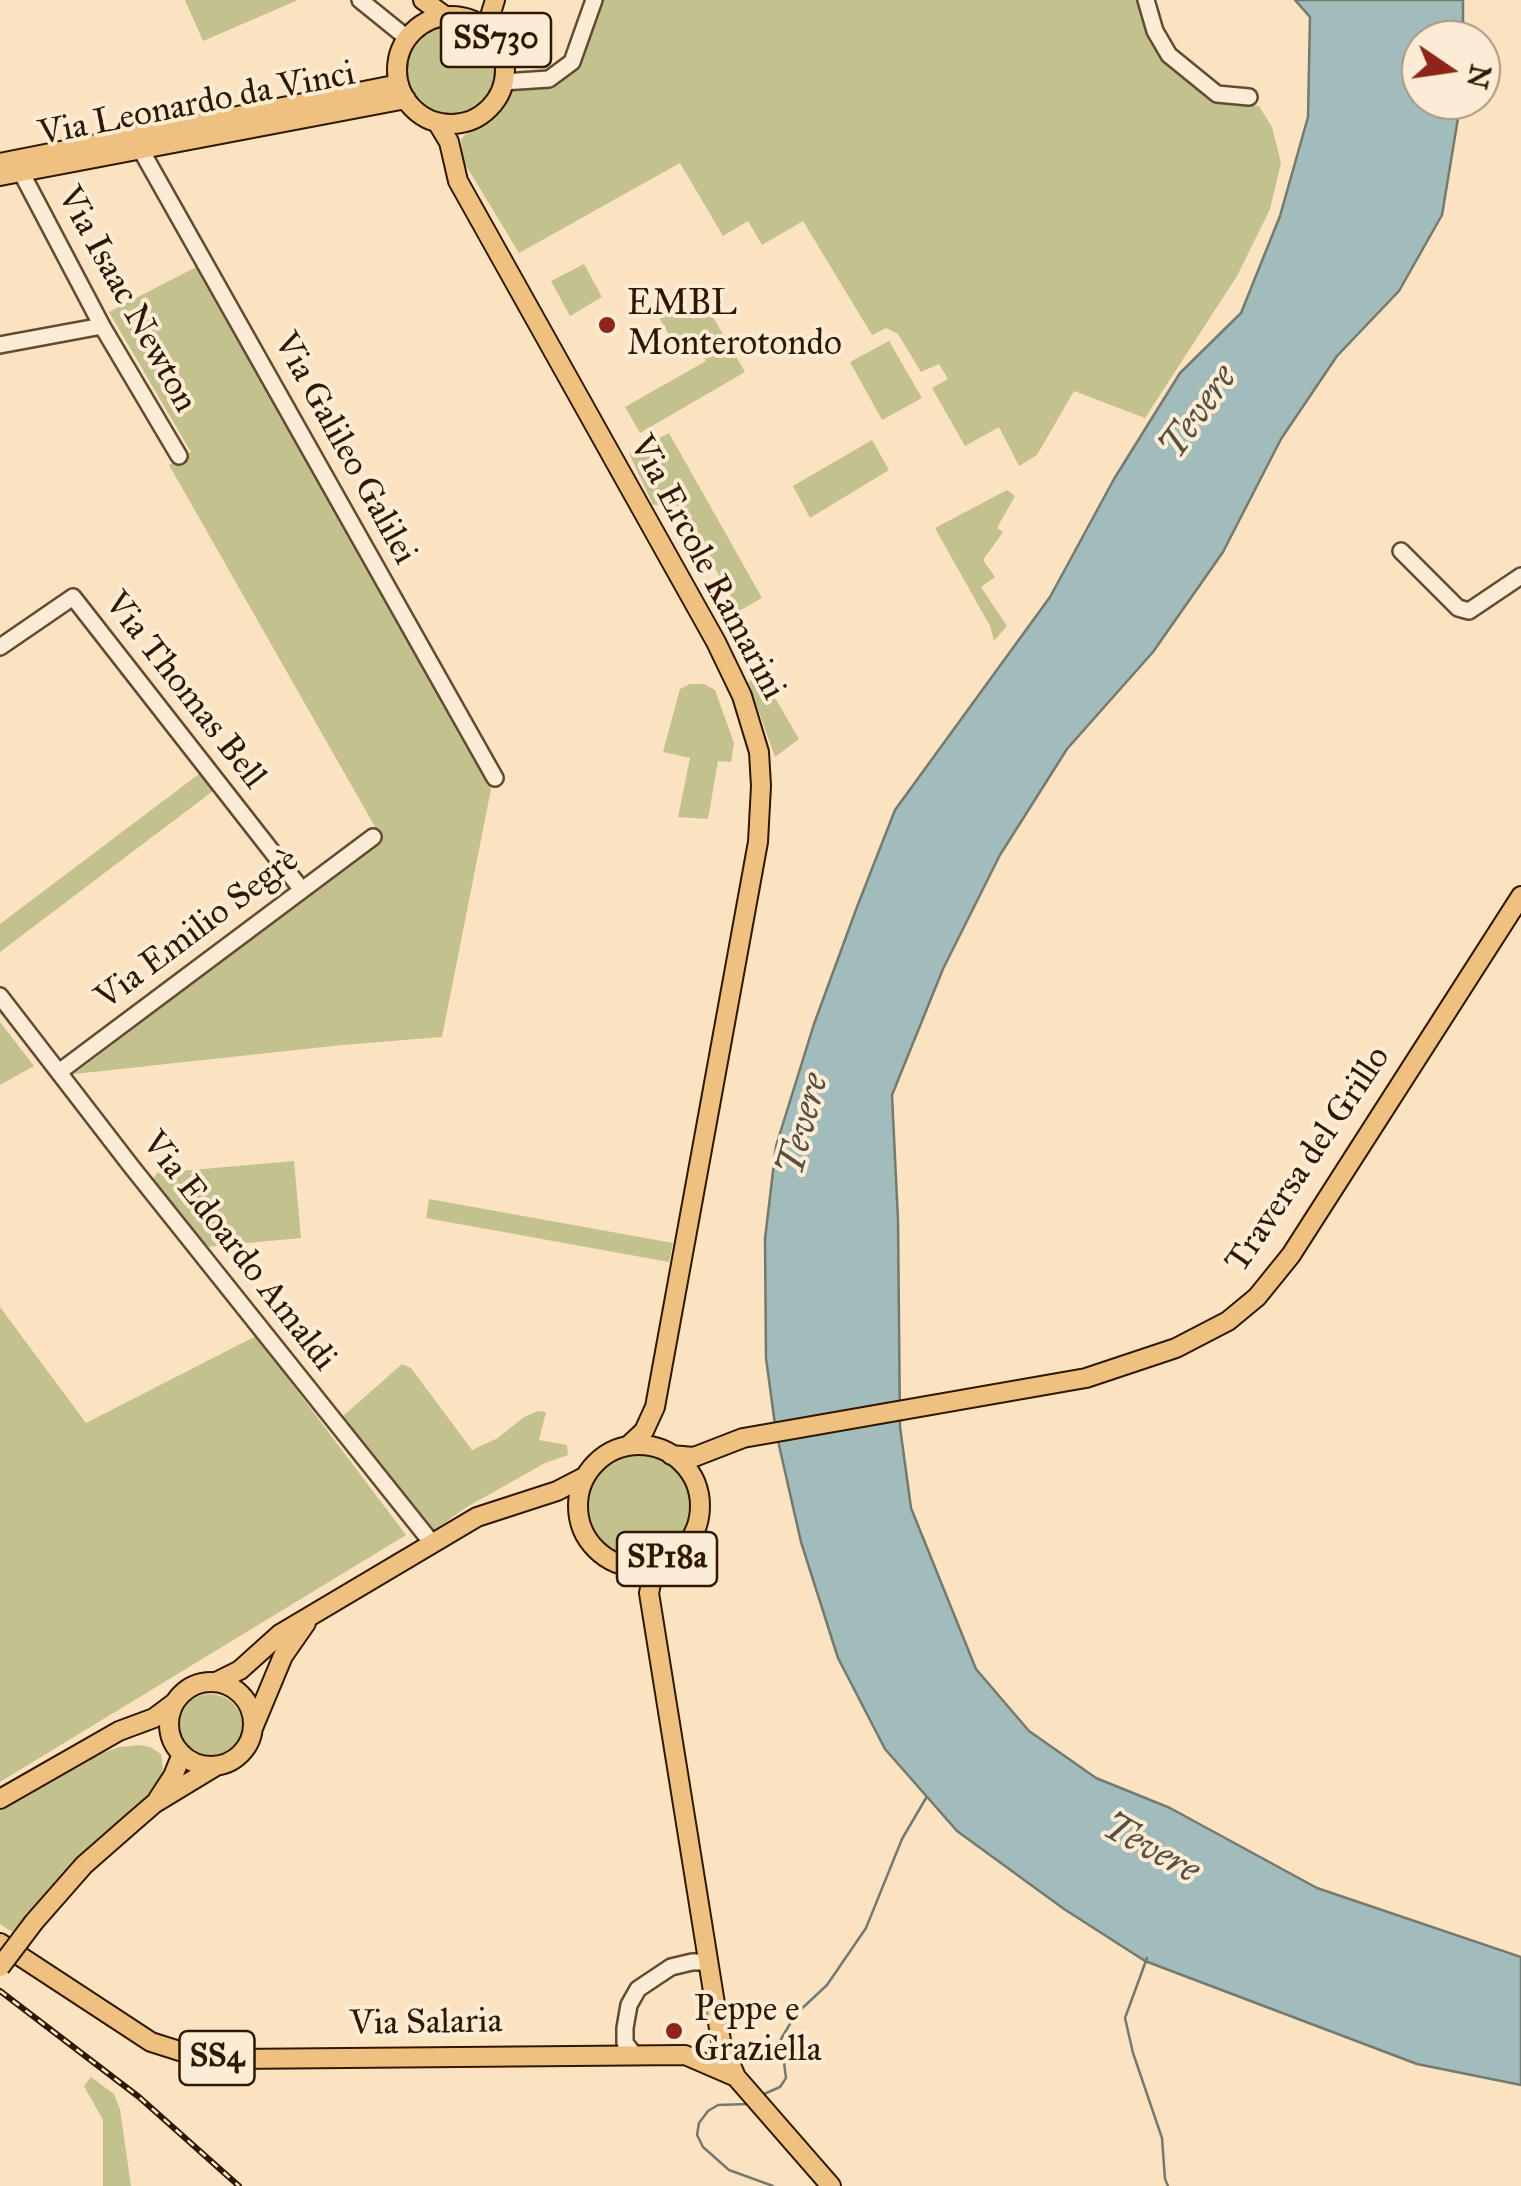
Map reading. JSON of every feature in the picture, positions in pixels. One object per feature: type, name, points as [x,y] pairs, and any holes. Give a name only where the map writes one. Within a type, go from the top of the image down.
[{"type":"main road","points":[[413,32],[420,0],[452,16]]},
{"type":"main road","name":"SS730","points":[[438,122],[414,110],[402,91],[397,67],[413,32],[452,16],[474,0]]},
{"type":"main road","name":"SS730","points":[[486,29],[494,0]]},
{"type":"main road","name":"SS730","points":[[452,16],[486,29],[502,53],[504,82],[490,107],[465,122]]},
{"type":"main road","name":"Via Leonardo da Vinci","points":[[0,176],[141,150],[402,91]]},
{"type":"main road","name":"Via Leonardo da Vinci","points":[[0,162],[402,91]]},
{"type":"main road","points":[[438,122],[465,122]]},
{"type":"main road","name":"Via Ercole Ramarini","points":[[438,122],[450,147],[458,181],[716,642],[742,696],[759,752],[760,823],[740,951],[656,1408],[657,1430],[669,1454]]},
{"type":"main road","points":[[450,147],[465,122]]},
{"type":"main road","name":"Traversa del Grillo","points":[[629,1446],[650,1446],[669,1454],[694,1456],[756,1436],[1086,1378],[1136,1364],[1196,1339],[1248,1305],[1276,1276],[1521,896]]},
{"type":"main road","name":"Via Ercole Ramarini","points":[[629,1446],[644,1431],[656,1408]]},
{"type":"main road","points":[[0,1800],[119,1730],[154,1718],[193,1686],[216,1682],[240,1670],[273,1639],[477,1516],[571,1486],[610,1452],[629,1446]]},
{"type":"main road","points":[[698,1491],[706,1462],[716,1448]]},
{"type":"main road","name":"SP18a","points":[[586,1476],[578,1501],[580,1520],[592,1546],[621,1564],[655,1565],[686,1544],[696,1528],[700,1510],[691,1474],[669,1454]]},
{"type":"main road","points":[[527,1500],[557,1504],[580,1520]]},
{"type":"main road","points":[[655,1565],[648,1593],[720,2032],[738,2080]]},
{"type":"main road","points":[[0,1967],[84,1865],[155,1803],[241,1753],[283,1656],[312,1615]]},
{"type":"main road","points":[[216,1682],[240,1693],[252,1715],[253,1728]]},
{"type":"main road","points":[[155,1803],[174,1776],[177,1746],[170,1726],[176,1702]]},
{"type":"main road","points":[[119,1730],[152,1730],[192,1761],[216,1766]]},
{"type":"main road","name":"Via Salaria","points":[[0,1942],[152,2042],[189,2054],[234,2060],[632,2053],[685,2056],[738,2080],[830,2186]]},
{"type":"main road","points":[[685,2056],[713,2049],[720,2032]]},
{"type":"street","points":[[360,0],[413,32]]},
{"type":"street","points":[[504,82],[550,79],[572,62],[594,0]]},
{"type":"street","points":[[1146,0],[1154,31],[1169,55],[1217,94],[1249,97]]},
{"type":"street","name":"Via Galileo Galilei","points":[[141,150],[494,778]]},
{"type":"street","name":"Via Isaac Newton","points":[[22,172],[102,326],[179,456]]},
{"type":"street","points":[[0,345],[102,326]]},
{"type":"street","points":[[1401,551],[1458,608],[1469,611],[1521,576]]},
{"type":"street","name":"Via Thomas Bell","points":[[0,646],[72,597],[302,890]]},
{"type":"street","name":"Via Emilio Segrè","points":[[59,1072],[373,837]]},
{"type":"street","name":"Via Edoardo Amaldi","points":[[0,996],[432,1543]]},
{"type":"street","points":[[632,2053],[626,2043],[625,2028],[638,1989],[672,1967],[708,1962]]},
{"type":"shaded area","points":[[185,0],[298,0],[203,41]]},
{"type":"shaded area","points":[[599,0],[1143,0],[1142,18],[1165,57],[1193,85],[1220,101],[1259,106],[1272,127],[1281,163],[1270,209],[1237,276],[1145,418],[1074,391],[1037,455],[1019,466],[999,427],[965,446],[932,388],[948,379],[939,364],[921,372],[898,334],[886,328],[872,335],[803,221],[762,245],[748,221],[723,236],[680,163],[519,253],[462,159],[461,139],[487,124],[504,106],[515,84],[567,76],[578,67]]},
{"type":"shaded area","points":[[450,24],[468,27],[483,38],[494,53],[494,89],[483,104],[468,115],[450,118],[432,115],[417,104],[406,89],[403,71],[406,53],[417,38],[432,27]]},
{"type":"shaded area","points":[[584,264],[602,297],[570,316],[551,281]]},
{"type":"shaded area","points":[[198,266],[491,789],[442,1037],[74,1074],[382,839],[169,465],[191,452],[109,312]]},
{"type":"shaded area","points":[[669,298],[681,318],[706,305],[745,372],[640,433],[625,407],[706,361],[694,338],[676,347],[653,307]]},
{"type":"shaded area","points":[[889,341],[922,398],[882,420],[850,362]]},
{"type":"shaded area","points":[[669,433],[762,598],[739,611],[680,506],[653,505],[629,453]]},
{"type":"shaded area","points":[[872,440],[889,470],[810,518],[793,486]]},
{"type":"shaded area","points":[[1007,490],[1015,496],[997,528],[1003,532],[983,560],[995,577],[981,587],[1007,626],[994,641],[990,626],[935,528]]},
{"type":"shaded area","points":[[761,674],[799,739],[775,757],[748,682]]},
{"type":"shaded area","points":[[704,684],[715,690],[734,743],[731,762],[718,761],[708,819],[678,817],[690,758],[663,752],[680,689]]},
{"type":"shaded area","points":[[199,774],[213,791],[0,952],[0,924]]},
{"type":"shaded area","points":[[0,1022],[34,1066],[0,1085]]},
{"type":"shaded area","points":[[294,1161],[301,1238],[205,1247],[152,1181],[157,1173]]},
{"type":"shaded area","points":[[429,1199],[673,1243],[669,1262],[426,1218]]},
{"type":"shaded area","points":[[0,1307],[86,1423],[256,1336],[406,1535],[0,1782]]},
{"type":"shaded area","points":[[402,1364],[411,1368],[472,1450],[538,1411],[546,1412],[539,1440],[567,1445],[568,1455],[545,1463],[436,1529],[429,1529],[342,1417]]},
{"type":"shaded area","points":[[639,1455],[658,1459],[675,1470],[686,1487],[690,1506],[686,1525],[675,1542],[658,1553],[639,1557],[620,1553],[603,1542],[592,1525],[588,1506],[592,1487],[603,1470],[620,1459]]},
{"type":"shaded area","points":[[210,1694],[233,1704],[243,1727],[233,1750],[210,1760],[187,1750],[177,1727],[187,1704]]},
{"type":"shaded area","points":[[140,1745],[161,1754],[163,1769],[157,1785],[12,1932],[0,1924],[0,1811],[99,1754]]},
{"type":"shaded area","points":[[91,2077],[114,2094],[120,2109],[131,2186],[103,2186],[103,2120],[84,2086]]},
{"type":"water","name":"Tevere","points":[[1295,0],[1463,0],[1463,20],[1401,20],[1401,120],[1458,120],[1442,215],[1399,291],[1337,356],[1281,439],[1223,552],[1153,652],[1067,749],[1000,855],[943,969],[892,1095],[900,1427],[911,1508],[976,1669],[1029,1731],[1096,1778],[1170,1808],[1317,1888],[1521,1957],[1521,2085],[1417,2064],[1145,1961],[1064,1909],[957,1831],[885,1749],[838,1658],[801,1542],[776,1432],[766,1358],[765,1239],[776,1146],[814,1024],[895,810],[1050,597],[1114,479],[1180,373],[1241,313],[1280,216],[1308,117],[1310,17]]},
{"type":"waterway","points":[[764,2094],[780,2087],[786,2078],[781,2039],[796,2014],[827,1985],[866,1928],[902,1839],[926,1798]]},
{"type":"waterway","points":[[1147,1958],[1125,2018],[1162,2138],[1168,2186]]},
{"type":"waterway","points":[[748,2104],[718,2105],[708,2111],[699,2123],[697,2135],[703,2147],[729,2170],[773,2186]]},
{"type":"railway","points":[[0,1991],[139,2097],[239,2186]]},
{"type":"place","name":"EMBL Monterotondo","points":[[607,325]]},
{"type":"place","name":"Peppe e Graziella","points":[[674,2031]]}]
